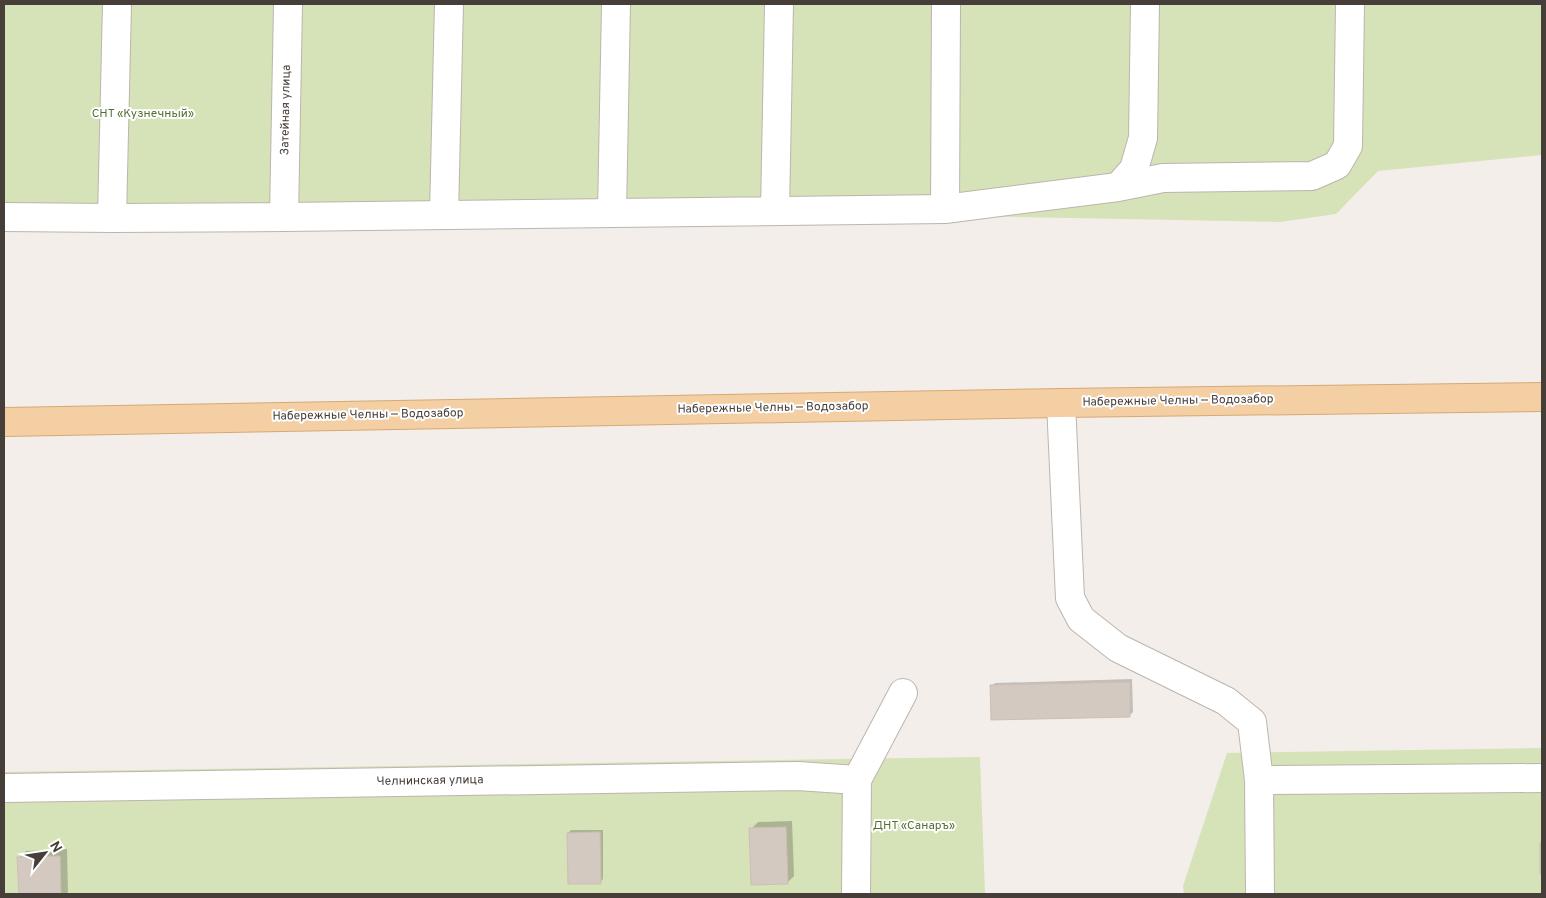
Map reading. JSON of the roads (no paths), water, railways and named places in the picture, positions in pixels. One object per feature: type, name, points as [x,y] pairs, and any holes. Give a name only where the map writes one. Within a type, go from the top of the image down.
[{"type":"main road","name":"Набережные Челны — Водозабор","points":[[4,422],[1061,403],[1542,398]]},
{"type":"street","points":[[112,218],[117,4]]},
{"type":"street","name":"Затейная улица","points":[[284,217],[288,4]]},
{"type":"street","points":[[444,214],[449,4]]},
{"type":"street","points":[[612,213],[616,4]]},
{"type":"street","points":[[776,212],[779,4]]},
{"type":"street","points":[[945,209],[946,4]]},
{"type":"street","points":[[1118,187],[1134,169],[1142,138],[1145,4]]},
{"type":"street","points":[[4,217],[284,217],[945,209],[1118,187],[1163,178],[1312,176],[1337,166],[1348,146],[1350,4]]},
{"type":"street","points":[[1061,403],[1070,598],[1081,619],[1118,648],[1226,701],[1252,722],[1259,780],[1260,894]]},
{"type":"street","points":[[856,894],[857,780],[903,694]]},
{"type":"street","name":"Челнинская улица","points":[[4,788],[798,776],[857,780]]},
{"type":"street","points":[[1259,780],[1542,778]]},
{"type":"park label","name":"СНТ «Кузнечный»","points":[[143,114]]},
{"type":"park label","name":"ДНТ «Санаръ»","points":[[914,826]]}]
